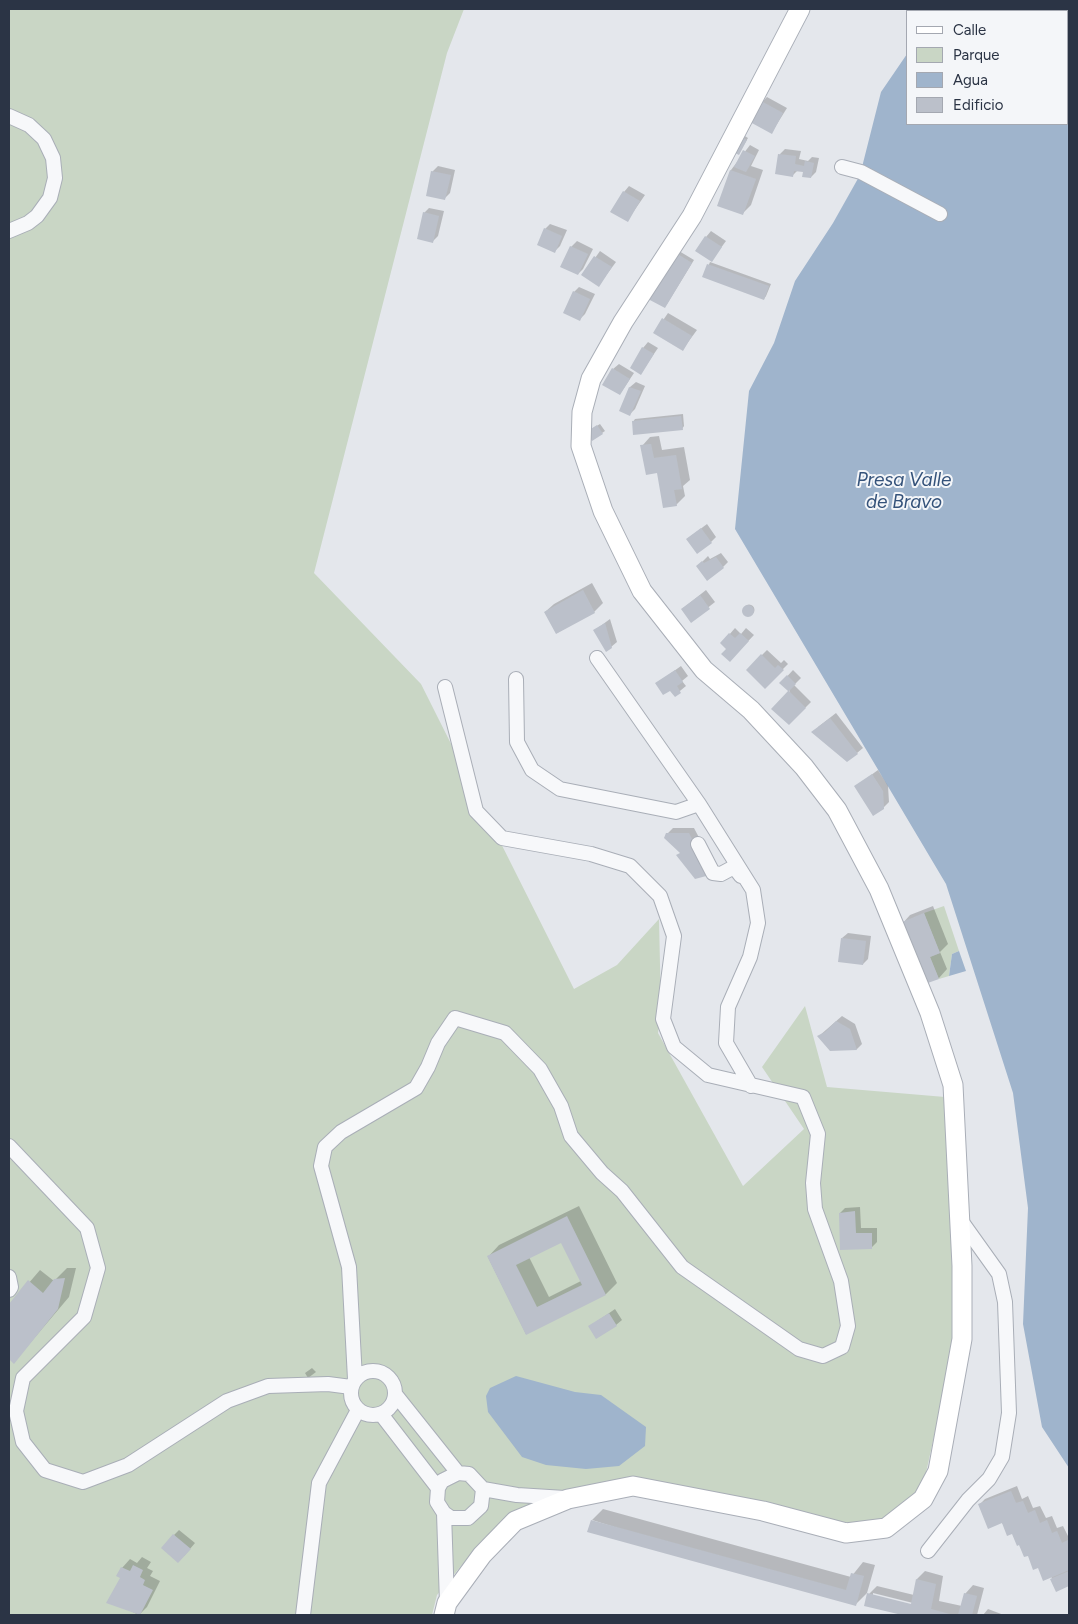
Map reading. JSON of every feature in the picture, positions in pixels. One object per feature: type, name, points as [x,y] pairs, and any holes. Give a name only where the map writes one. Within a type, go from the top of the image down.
[{"type":"main road","points":[[445,1609],[482,1554],[515,1521],[568,1498],[633,1486],[763,1511],[846,1533],[886,1528],[923,1499],[938,1471],[962,1339],[962,1266],[953,1085],[930,1013],[879,890],[837,810],[804,767],[751,710],[704,670],[642,591],[603,511],[581,446],[582,412],[591,379],[622,322],[692,216],[800,9]]},
{"type":"street","points":[[9,116],[29,125],[44,139],[53,158],[55,178],[50,198],[37,216],[28,223],[9,231]]},
{"type":"street","points":[[842,167],[861,172],[940,214]]},
{"type":"street","points":[[597,658],[699,804],[753,890],[758,923],[750,957],[728,1007],[726,1043],[751,1086]]},
{"type":"street","points":[[516,679],[518,742],[532,770],[560,789],[676,812],[699,804]]},
{"type":"street","points":[[9,1146],[88,1228],[98,1268],[84,1317],[23,1378],[16,1411],[23,1442],[45,1470],[83,1482],[128,1465],[227,1401],[268,1386],[353,1383],[362,1373],[371,1370],[381,1372],[389,1377],[394,1385],[395,1394],[388,1409],[381,1414],[365,1414],[358,1410],[353,1403],[353,1383],[349,1267],[321,1166],[325,1147],[341,1132],[416,1088],[428,1067],[438,1043],[454,1018],[505,1033],[540,1069],[561,1106],[571,1136],[602,1173],[622,1191],[682,1267],[799,1349],[823,1356],[842,1346],[848,1326],[841,1281],[815,1208],[813,1183],[818,1134],[803,1097],[708,1075],[674,1047],[663,1019],[674,936],[660,896],[630,866],[591,854],[502,838],[476,811],[445,686]]},
{"type":"street","points":[[698,844],[713,873],[721,874],[734,867],[753,890]]},
{"type":"street","points":[[928,1551],[968,1500],[989,1479],[1002,1457],[1009,1413],[1005,1302],[1000,1274],[959,1218]]},
{"type":"street","points":[[9,1277],[11,1287],[9,1290]]},
{"type":"street","points":[[395,1394],[458,1473]]},
{"type":"street","points":[[303,1615],[319,1483],[358,1410]]},
{"type":"street","points":[[381,1414],[438,1488]]},
{"type":"street","points":[[445,1609],[444,1513],[437,1502],[438,1488],[442,1481],[458,1473],[469,1474],[483,1489],[517,1496],[568,1498]]},
{"type":"street","points":[[444,1513],[460,1520],[468,1518],[481,1506],[483,1489]]},
{"type":"green space","points":[[9,9],[464,9],[447,53],[314,573],[421,684],[574,989],[617,965],[659,919],[661,1011],[658,1033],[743,1186],[804,1129],[762,1067],[805,1006],[827,1087],[945,1097],[955,1341],[922,1491],[882,1519],[850,1525],[633,1480],[563,1492],[476,1548],[437,1595],[432,1615],[9,1615]]},
{"type":"green space","points":[[944,906],[959,951],[952,954],[949,976],[939,979],[930,957],[940,953],[924,913]]},
{"type":"water","name":"Presa Valle de Bravo","points":[[1069,9],[1069,1468],[1042,1427],[1023,1324],[1028,1208],[1013,1093],[946,884],[735,529],[749,391],[774,343],[795,281],[833,223],[860,175],[881,92],[906,55],[906,125],[1068,125],[1068,10],[946,10]]},
{"type":"water","points":[[959,951],[966,971],[949,976],[952,954]]},
{"type":"water","points":[[516,1376],[575,1392],[601,1395],[646,1427],[645,1446],[619,1466],[586,1469],[546,1465],[522,1457],[488,1412],[486,1396],[490,1388]]},
{"type":"building","points":[[761,101],[783,113],[772,134],[750,122]]},
{"type":"building","points":[[737,135],[747,140],[739,155],[729,150]]},
{"type":"building","points":[[743,150],[755,156],[746,172],[734,167]]},
{"type":"building","points":[[778,154],[796,156],[795,164],[804,166],[805,161],[814,163],[811,178],[802,177],[803,172],[794,171],[793,177],[775,174]]},
{"type":"building","points":[[730,170],[756,179],[743,215],[717,206]]},
{"type":"building","points":[[431,171],[451,175],[445,200],[426,196]]},
{"type":"building","points":[[623,191],[640,201],[628,222],[610,212]]},
{"type":"building","points":[[423,212],[439,216],[433,243],[417,239]]},
{"type":"building","points":[[544,228],[562,236],[555,253],[537,245]]},
{"type":"building","points":[[705,236],[722,247],[712,262],[695,251]]},
{"type":"building","points":[[570,246],[588,254],[578,275],[560,267]]},
{"type":"building","points":[[676,253],[692,263],[665,308],[648,299]]},
{"type":"building","points":[[594,256],[612,267],[599,287],[581,275]]},
{"type":"building","points":[[707,264],[769,286],[764,300],[702,277]]},
{"type":"building","points":[[573,291],[590,299],[580,321],[563,313]]},
{"type":"building","points":[[662,318],[692,336],[683,351],[653,333]]},
{"type":"building","points":[[642,347],[654,354],[641,375],[630,368]]},
{"type":"building","points":[[612,368],[630,379],[620,395],[602,385]]},
{"type":"building","points":[[629,387],[641,391],[630,416],[619,411]]},
{"type":"building","points":[[681,416],[683,430],[633,435],[632,421]]},
{"type":"building","points":[[597,425],[603,434],[592,441],[586,432]]},
{"type":"building","points":[[651,444],[654,458],[676,455],[682,489],[674,490],[677,506],[663,508],[657,473],[646,475],[640,445]]},
{"type":"building","points":[[701,528],[712,543],[697,554],[686,539]]},
{"type":"building","points":[[716,557],[724,568],[707,581],[696,566],[702,561],[704,563]]},
{"type":"building","points":[[583,590],[595,613],[556,634],[544,612]]},
{"type":"building","points":[[700,595],[710,609],[691,623],[681,609]]},
{"type":"building","points":[[748,605],[754,611],[748,617],[742,611]]},
{"type":"building","points":[[605,623],[612,648],[606,652],[593,630]]},
{"type":"building","points":[[729,633],[735,638],[740,633],[749,641],[730,662],[721,654],[726,649],[720,643]]},
{"type":"building","points":[[761,654],[775,668],[778,665],[784,670],[765,689],[746,670]]},
{"type":"building","points":[[675,670],[683,682],[677,686],[681,693],[675,697],[670,691],[663,695],[655,683]]},
{"type":"building","points":[[787,675],[796,684],[789,691],[806,708],[789,725],[771,709],[788,691],[779,683]]},
{"type":"building","points":[[830,718],[858,754],[847,762],[811,732]]},
{"type":"building","points":[[872,774],[883,791],[884,809],[873,816],[854,786]]},
{"type":"building","points":[[666,833],[689,833],[710,875],[695,879],[676,855],[680,853],[664,838]]},
{"type":"building","points":[[924,913],[940,953],[930,957],[939,979],[925,984],[900,923]]},
{"type":"building","points":[[841,938],[866,941],[863,965],[838,962]]},
{"type":"building","points":[[836,1021],[850,1029],[857,1050],[830,1051],[817,1036],[825,1032]]},
{"type":"building","points":[[855,1211],[856,1233],[872,1233],[872,1249],[840,1250],[839,1213]]},
{"type":"building","points":[[567,1216],[606,1295],[526,1335],[487,1256]],"holes":[[[561,1243],[582,1285],[537,1307],[516,1265]]]},
{"type":"building","points":[[65,1278],[58,1309],[14,1364],[9,1359],[9,1304],[28,1280],[43,1293],[54,1279]]},
{"type":"building","points":[[609,1313],[617,1326],[596,1339],[588,1326]]},
{"type":"building","points":[[1011,1491],[1016,1503],[1023,1501],[1028,1513],[1035,1510],[1040,1523],[1047,1520],[1052,1533],[1057,1531],[1062,1543],[1068,1540],[1069,1570],[1043,1581],[1038,1568],[1033,1570],[1028,1556],[1024,1557],[1012,1534],[1007,1536],[1002,1523],[988,1529],[978,1504]]},
{"type":"building","points":[[591,1520],[846,1590],[851,1573],[864,1576],[856,1606],[587,1532]]},
{"type":"building","points":[[173,1534],[191,1549],[178,1563],[161,1548]]},
{"type":"building","points":[[133,1565],[143,1570],[140,1577],[145,1580],[143,1585],[153,1590],[140,1615],[106,1603],[120,1578],[116,1576],[121,1567],[130,1571]]},
{"type":"building","points":[[1069,1571],[1069,1586],[1056,1592],[1050,1579]]},
{"type":"building","points":[[916,1579],[936,1584],[931,1609],[953,1615],[902,1615],[864,1606],[867,1593],[911,1604]]},
{"type":"building","points":[[964,1593],[977,1596],[972,1615],[958,1615]]}]
